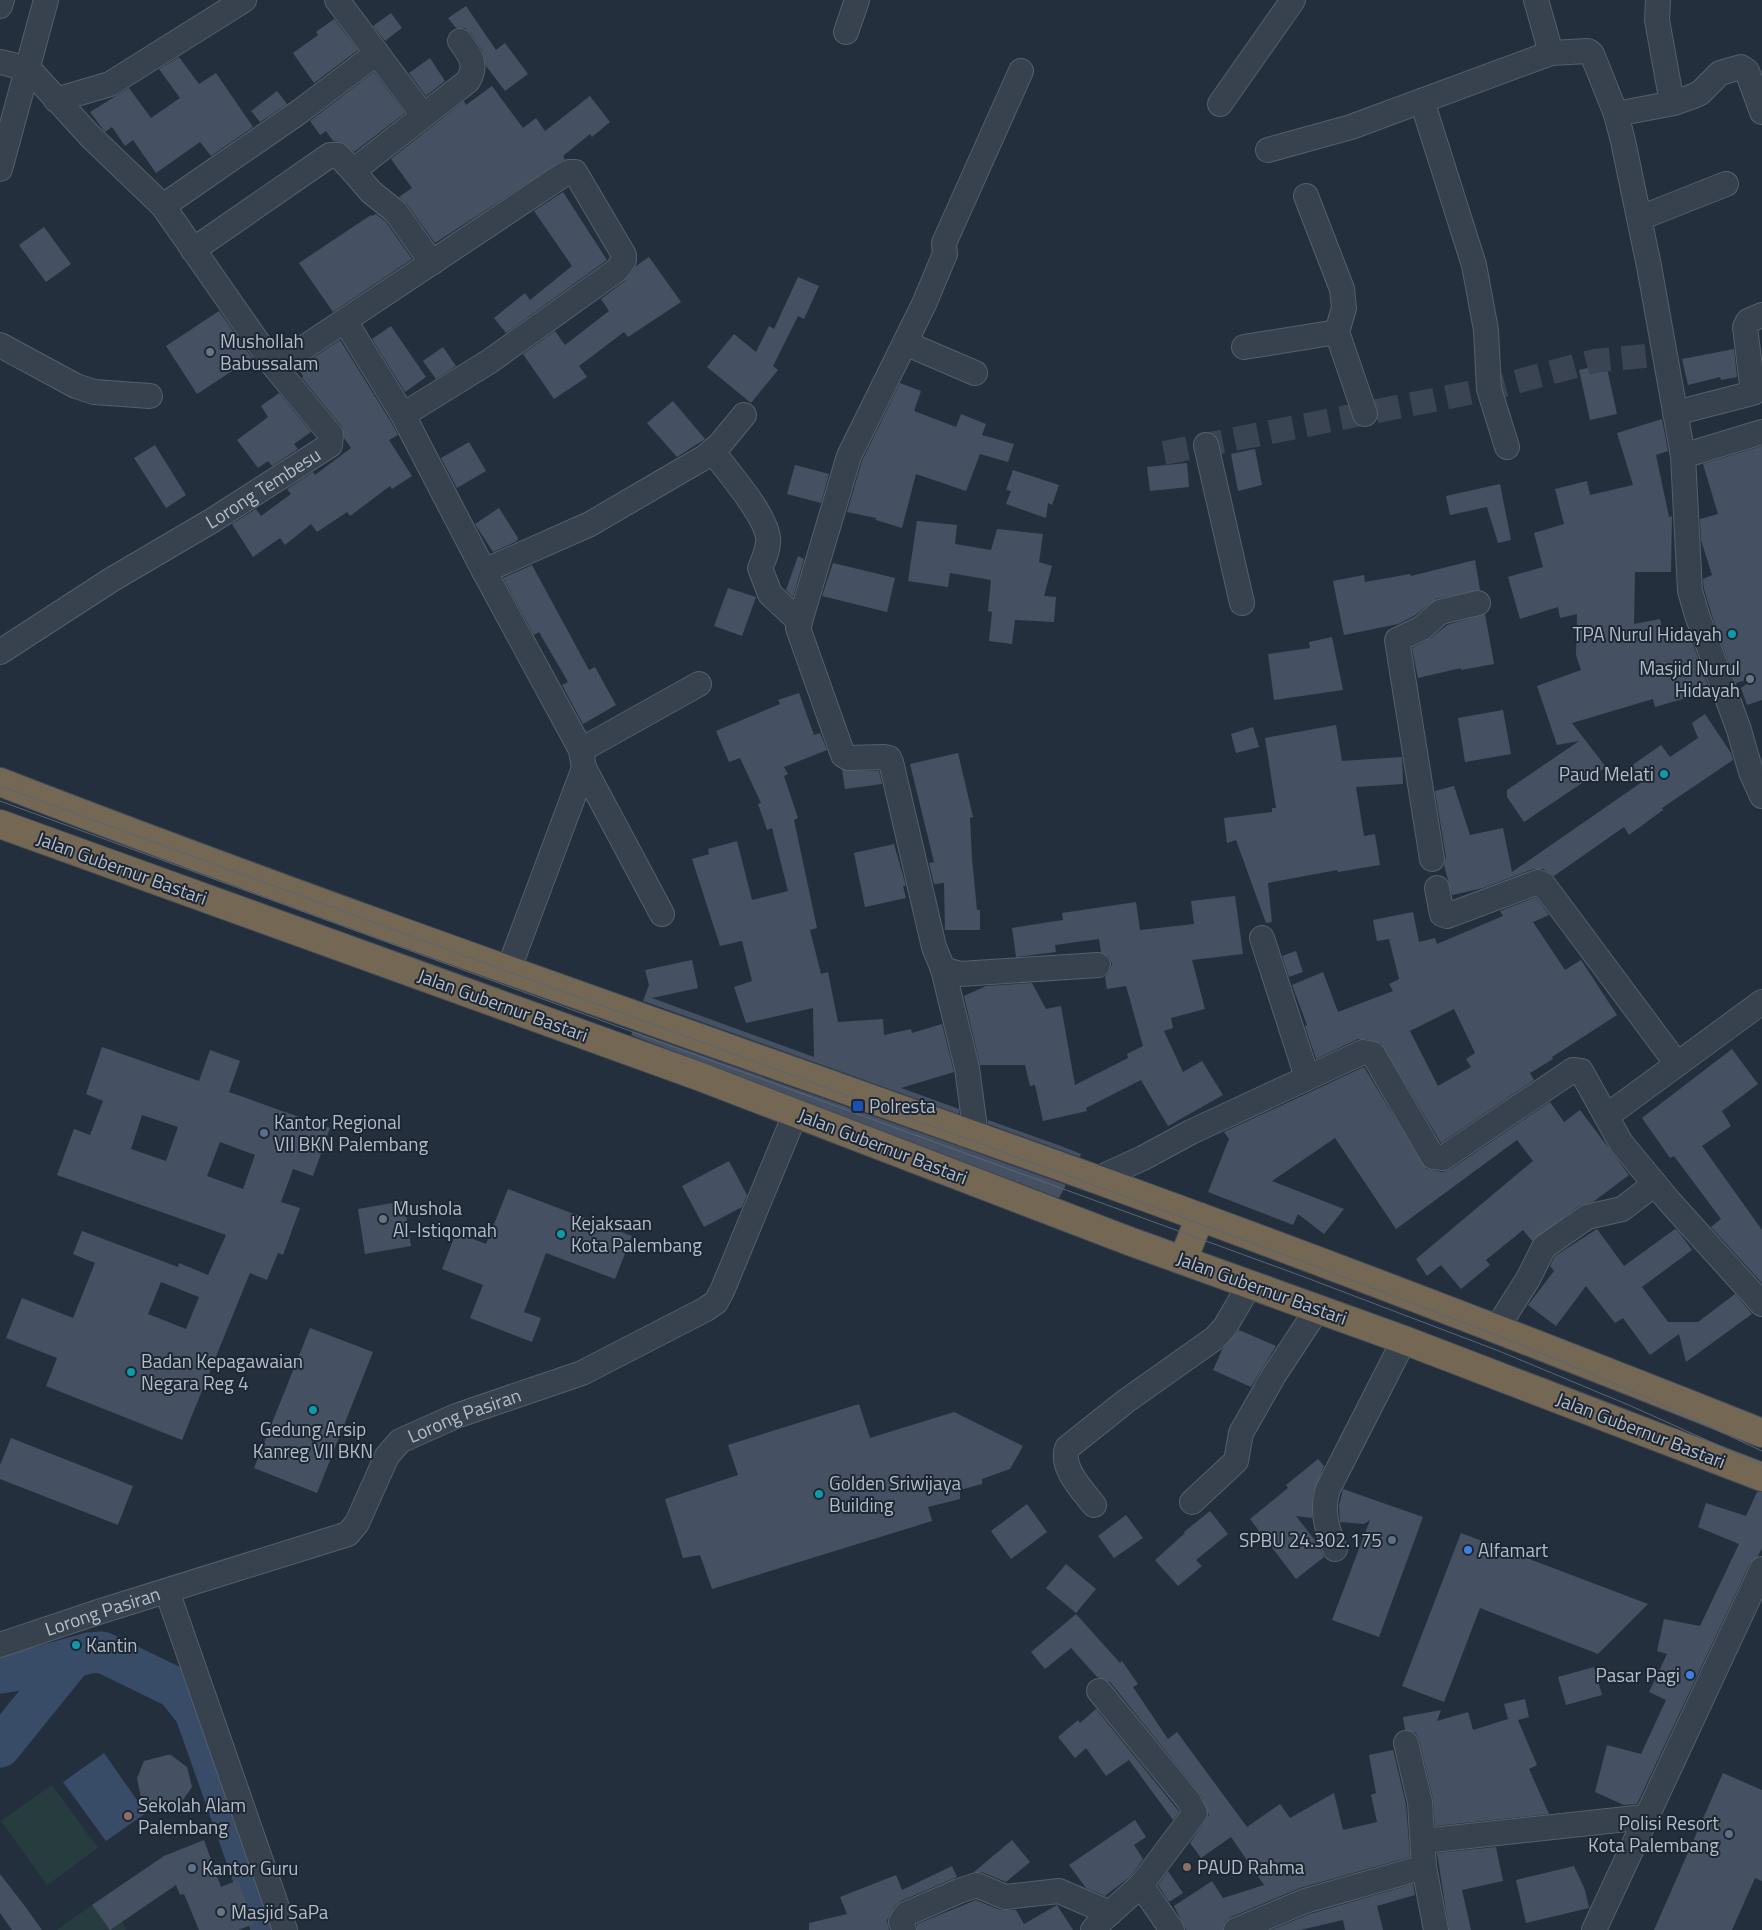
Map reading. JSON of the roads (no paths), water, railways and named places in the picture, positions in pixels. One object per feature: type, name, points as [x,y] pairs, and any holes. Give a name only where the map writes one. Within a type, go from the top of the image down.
[{"type":"highway","name":"Jalan Gubernur Bastari","points":[[0,782],[161,844],[508,971],[1200,1217],[1497,1328],[1762,1433]]},
{"type":"highway","name":"Jalan Gubernur Bastari","points":[[0,824],[796,1112],[1129,1241],[1404,1340],[1762,1477]]},
{"type":"highway","points":[[148,877],[161,844]]},
{"type":"highway","points":[[1183,1260],[1200,1217]]},
{"type":"street","points":[[0,6],[2,0]]},
{"type":"street","points":[[0,169],[29,69],[46,0]]},
{"type":"street","points":[[56,100],[110,84],[244,0]]},
{"type":"street","points":[[337,0],[423,115]]},
{"type":"street","points":[[846,32],[857,0]]},
{"type":"street","points":[[1220,104],[1293,0]]},
{"type":"street","points":[[1536,0],[1552,53]]},
{"type":"street","points":[[1658,0],[1657,20],[1672,103]]},
{"type":"street","points":[[353,171],[468,81],[473,72],[474,60],[460,40]]},
{"type":"street","points":[[1268,150],[1351,127],[1552,53],[1588,51],[1592,54],[1616,114],[1640,218],[1684,456],[1690,591],[1751,772],[1762,796]]},
{"type":"street","points":[[163,206],[299,112],[377,53]]},
{"type":"street","points":[[0,62],[29,69],[90,136],[163,206],[275,368],[560,178],[571,172],[578,174],[624,255],[622,263],[611,274],[490,361],[403,415]]},
{"type":"street","points":[[1616,114],[1672,103],[1700,93],[1720,73],[1740,67],[1747,71],[1762,112]]},
{"type":"street","points":[[976,1136],[967,1068],[943,969],[934,947],[891,762],[888,758],[884,757],[848,758],[843,755],[798,628],[849,456],[905,343],[945,254],[944,242],[1021,71]]},
{"type":"street","points":[[1422,101],[1474,265],[1486,330],[1489,389],[1507,447]]},
{"type":"street","points":[[193,250],[330,155],[338,155],[371,192],[396,212],[432,263]]},
{"type":"street","points":[[1640,218],[1726,184]]},
{"type":"street","points":[[1306,196],[1342,289],[1344,308],[1338,332],[1365,414]]},
{"type":"street","points":[[1675,413],[1753,393],[1744,327],[1748,321],[1762,315]]},
{"type":"street","points":[[345,321],[403,415],[662,914]]},
{"type":"street","points":[[1244,347],[1338,332]]},
{"type":"street","points":[[905,343],[975,373]]},
{"type":"street","points":[[0,345],[85,389],[94,392],[150,396]]},
{"type":"street","name":"Lorong Tembesu","points":[[0,652],[330,445],[331,435],[275,368]]},
{"type":"street","points":[[484,571],[590,524],[680,472],[721,443],[744,415]]},
{"type":"street","points":[[1684,456],[1762,432]]},
{"type":"street","points":[[1206,445],[1242,603]]},
{"type":"street","points":[[712,451],[744,492],[766,531],[768,547],[760,568],[770,594],[800,622]]},
{"type":"street","points":[[1432,859],[1397,640],[1422,628],[1440,612],[1478,603]]},
{"type":"street","points":[[508,971],[583,759],[698,684]]},
{"type":"street","points":[[1437,888],[1440,910],[1442,914],[1447,916],[1538,882],[1543,884],[1677,1064]]},
{"type":"street","points":[[1262,938],[1307,1077]]},
{"type":"street","points":[[943,969],[960,974],[1098,965]]},
{"type":"street","points":[[1608,1115],[1762,1002]]},
{"type":"street","points":[[1097,1179],[1307,1077],[1363,1052],[1373,1054],[1433,1157],[1438,1159],[1443,1158],[1573,1070],[1582,1071],[1608,1115],[1621,1143],[1762,1304]]},
{"type":"street","name":"Lorong Pasiran","points":[[0,1645],[348,1534],[357,1523],[387,1456],[400,1441],[456,1416],[582,1373],[716,1302],[796,1112]]},
{"type":"street","points":[[1497,1328],[1528,1279],[1544,1247],[1587,1217],[1622,1209],[1655,1184]]},
{"type":"street","points":[[1094,1505],[1066,1464],[1065,1454],[1067,1448],[1126,1401],[1215,1338],[1225,1327],[1250,1284]]},
{"type":"street","points":[[1192,1502],[1236,1461],[1241,1433],[1274,1375],[1318,1308]]},
{"type":"street","points":[[1335,1550],[1326,1526],[1324,1501],[1404,1340]]},
{"type":"street","points":[[1594,1930],[1762,1569]]},
{"type":"street","points":[[167,1591],[285,1930]]},
{"type":"street","points":[[1093,1930],[1142,1886],[1194,1815],[1195,1810],[1099,1691]]},
{"type":"street","points":[[1406,1743],[1420,1802],[1424,1867],[1436,1930]]},
{"type":"street","points":[[1422,1841],[1645,1817]]},
{"type":"street","points":[[1236,1930],[1268,1923],[1305,1901],[1424,1867]]},
{"type":"street","points":[[904,1930],[901,1922],[906,1914],[976,1885],[1005,1897],[1058,1891],[1110,1913]]},
{"type":"street","points":[[1142,1886],[1172,1930]]},
{"type":"water","points":[[104,1753],[146,1813],[106,1841],[63,1782]]},
{"type":"waterway","points":[[0,1673],[39,1667],[89,1653],[102,1652],[176,1688],[195,1712],[272,1930]]},
{"type":"waterway","points":[[0,1747],[72,1658]]},
{"type":"tunnel","points":[[1164,453],[1489,389],[1594,361],[1665,354]]},
{"type":"tram line","points":[[0,786],[1304,1262],[1504,1338],[1637,1393],[1762,1451]]},
{"type":"tram line","points":[[0,801],[1299,1275],[1499,1351],[1631,1406],[1762,1465]]},
{"type":"place","name":"Mushollah Babussalam","points":[[210,352]]},
{"type":"place","name":"TPA Nurul Hidayah","points":[[1732,634]]},
{"type":"place","name":"Masjid Nurul Hidayah","points":[[1750,679]]},
{"type":"place","name":"Paud Melati","points":[[1664,774]]},
{"type":"place","name":"Polresta","points":[[858,1106]]},
{"type":"place","name":"Kantor Regional VII BKN Palembang","points":[[264,1133]]},
{"type":"place","name":"Mushola Al-Istiqomah","points":[[383,1219]]},
{"type":"place","name":"Kejaksaan Kota Palembang","points":[[561,1234]]},
{"type":"place","name":"Badan Kepagawaian Negara Reg 4","points":[[131,1372]]},
{"type":"place","name":"Gedung Arsip Kanreg VII BKN","points":[[313,1410]]},
{"type":"place","name":"Golden Sriwijaya Building","points":[[819,1494]]},
{"type":"place","name":"SPBU 24.302.175","points":[[1392,1540]]},
{"type":"place","name":"Alfamart","points":[[1468,1550]]},
{"type":"place","name":"Kantin","points":[[76,1645]]},
{"type":"place","name":"Pasar Pagi","points":[[1690,1675]]},
{"type":"place","name":"Sekolah Alam Palembang","points":[[128,1816]]},
{"type":"place","name":"Polisi Resort Kota Palembang","points":[[1729,1834]]},
{"type":"place","name":"PAUD Rahma","points":[[1187,1867]]},
{"type":"place","name":"Kantor Guru","points":[[192,1868]]},
{"type":"place","name":"Masjid SaPa","points":[[221,1912]]}]
